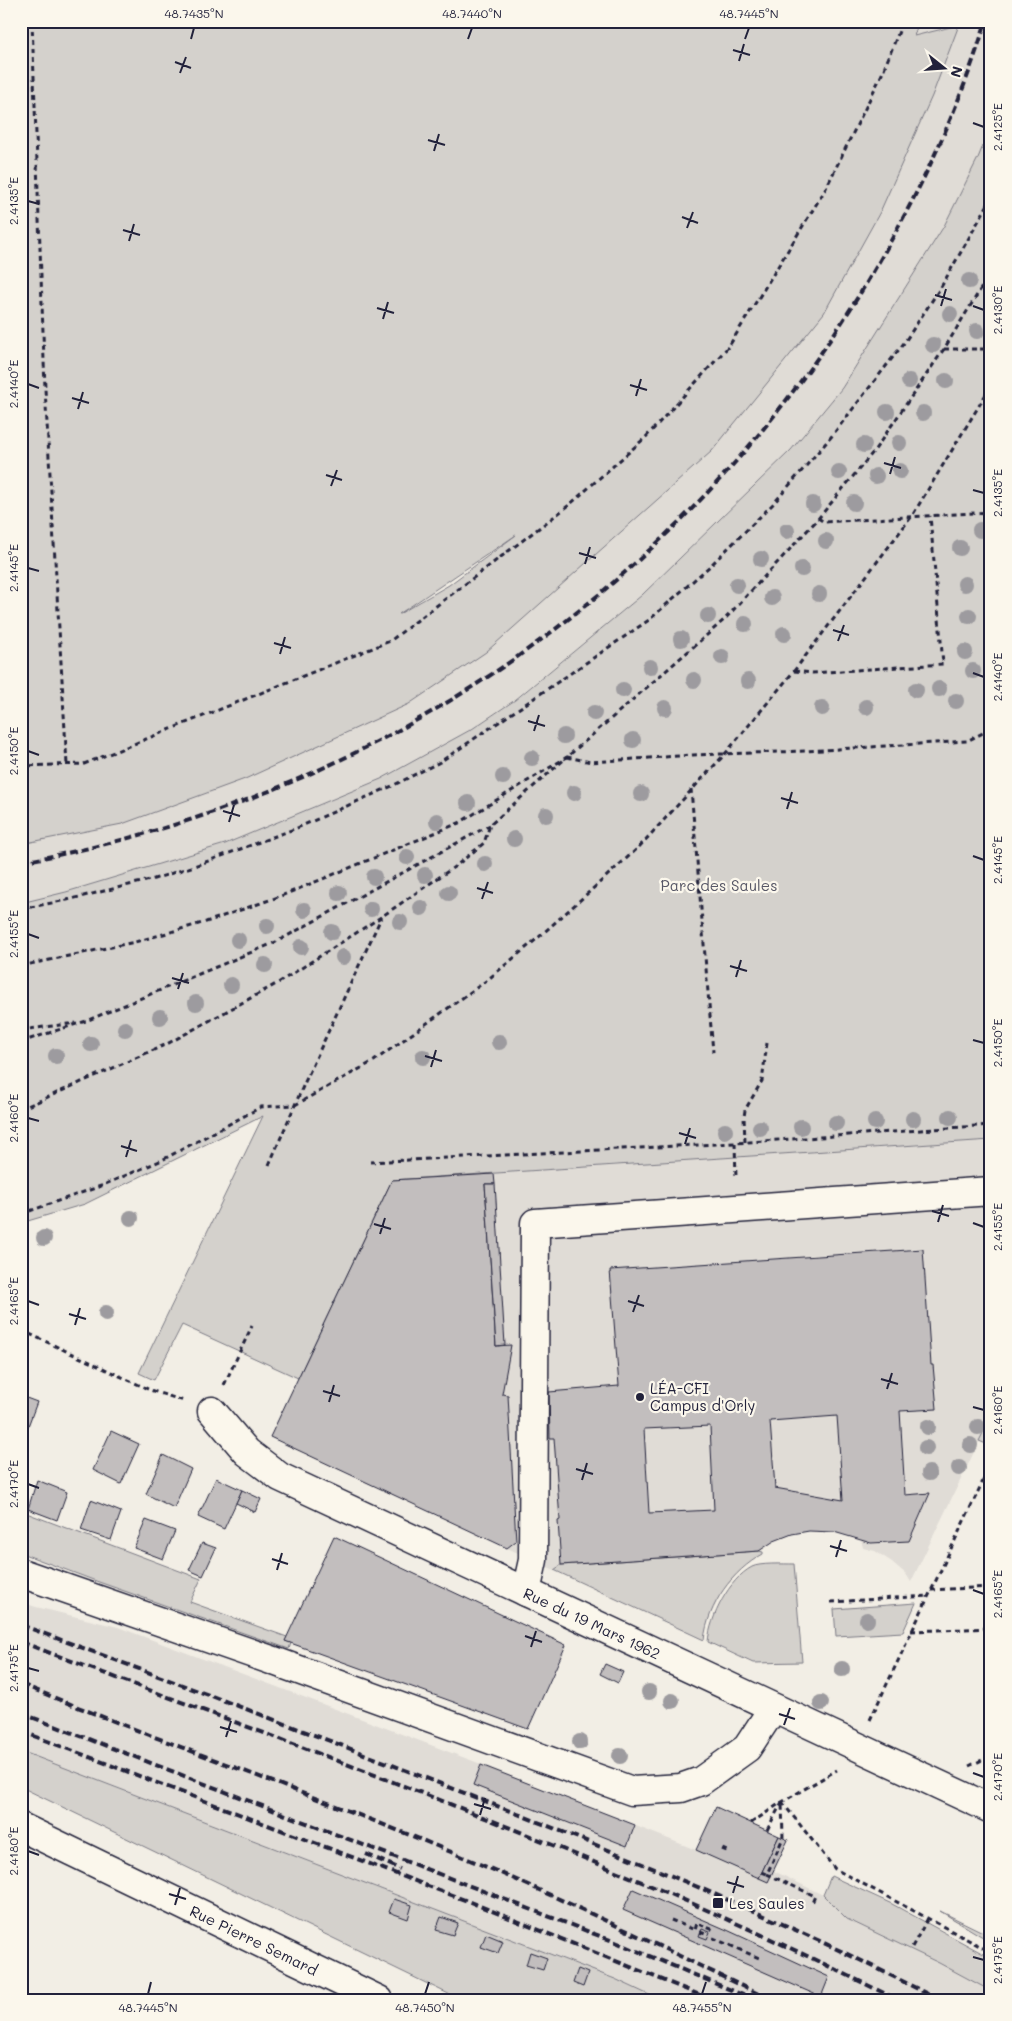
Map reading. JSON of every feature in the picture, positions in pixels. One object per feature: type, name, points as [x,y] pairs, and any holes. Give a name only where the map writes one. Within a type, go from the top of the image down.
[{"type":"street","points":[[526,1592],[533,1560],[535,1223],[991,1191]]},
{"type":"street","name":"Rue du 19 Mars 1962","points":[[212,1411],[247,1452],[280,1477],[991,1810]]},
{"type":"street","points":[[21,1573],[283,1664],[632,1791],[681,1788],[701,1781],[747,1748],[766,1720],[771,1707]]},
{"type":"street","name":"Rue Pierre Semard","points":[[21,1827],[379,2000]]},
{"type":"path","points":[[32,21],[45,389],[67,765]]},
{"type":"path","points":[[21,766],[84,764],[390,641],[568,506],[646,437],[729,346],[824,190],[882,74],[903,21]]},
{"type":"path","points":[[21,909],[154,879],[200,864],[298,828],[392,786],[440,762],[649,620],[711,565],[774,503],[832,438],[904,343],[940,288],[991,199]]},
{"type":"path","points":[[21,1042],[86,1021],[276,942],[490,825],[724,620],[818,518],[874,451],[944,349],[991,272]]},
{"type":"path","points":[[944,349],[991,350]]},
{"type":"path","points":[[21,1214],[101,1186],[162,1160],[261,1107],[295,1105],[374,1061],[486,982],[621,864],[725,754],[794,671],[912,516],[991,386]]},
{"type":"path","points":[[818,518],[824,522],[991,512]]},
{"type":"path","points":[[794,671],[812,673],[943,664],[930,516]]},
{"type":"path","points":[[21,966],[152,937],[206,922],[281,896],[459,823],[567,757],[591,762],[816,750],[967,741],[983,733],[991,732]]},
{"type":"path","points":[[691,789],[713,1052]]},
{"type":"path","points":[[21,1109],[167,1044],[278,983],[382,917],[458,865],[484,843],[490,825]]},
{"type":"path","points":[[268,1165],[382,917]]},
{"type":"path","points":[[21,1030],[86,1021]]},
{"type":"path","points":[[745,1142],[743,1126],[746,1110],[762,1081],[767,1042]]},
{"type":"path","points":[[370,1162],[735,1143],[991,1125]]},
{"type":"path","points":[[735,1143],[738,1209]]},
{"type":"path","points":[[21,1330],[150,1390],[212,1411],[252,1326]]},
{"type":"path","points":[[868,1726],[911,1631],[991,1465]]},
{"type":"path","points":[[931,1590],[991,1587]]},
{"type":"path","points":[[831,1602],[928,1596]]},
{"type":"path","points":[[911,1631],[991,1628]]},
{"type":"path","points":[[750,1823],[844,1765]]},
{"type":"path","points":[[767,1830],[782,1802]]},
{"type":"path","points":[[767,1874],[783,1838],[782,1802]]},
{"type":"path","points":[[782,1802],[834,1869],[991,1952]]},
{"type":"path","points":[[722,1849],[729,1852]]},
{"type":"path","points":[[762,1872],[815,1896],[812,1903]]},
{"type":"path","points":[[912,1947],[928,1918]]},
{"type":"path","points":[[671,1920],[695,1930],[697,1923],[716,1931]]},
{"type":"path","points":[[700,1932],[708,1935]]},
{"type":"path","points":[[713,1938],[759,1958]]},
{"type":"shaded area","points":[[919,21],[991,21],[991,126],[979,158],[944,226],[842,388],[791,450],[642,595],[514,700],[472,729],[381,779],[225,844],[66,892],[21,903],[21,801],[486,652],[914,36]]},
{"type":"shaded area","name":"LÉA-CFI Campus d'Orly","points":[[991,1140],[991,1417],[911,1582],[906,1574],[892,1562],[875,1551],[863,1548],[861,1539],[834,1532],[809,1531],[792,1534],[774,1541],[760,1550],[763,1554],[745,1566],[723,1590],[711,1614],[705,1630],[704,1640],[270,1437],[392,1180]]},
{"type":"shaded area","points":[[21,1602],[118,1627],[481,1764],[696,1850],[716,1807],[788,1840],[774,1871],[823,1895],[847,1919],[939,1963],[991,1991],[991,2000],[660,2000],[615,1979],[21,1751]]},
{"type":"green space","points":[[21,21],[919,21],[914,36],[959,25],[932,96],[880,212],[824,313],[712,451],[486,652],[409,704],[245,779],[122,824],[21,844]],"holes":[[[516,535],[449,585],[399,614]]]},
{"type":"green space","name":"Parc des Saules","points":[[991,126],[991,1140],[392,1180],[298,1378],[182,1325],[154,1380],[139,1373],[263,1116],[85,1204],[21,1223],[21,903],[66,892],[225,844],[381,779],[472,729],[515,700],[642,595],[791,450],[842,388],[944,226],[978,158]]},
{"type":"green space","points":[[991,1417],[991,1446],[979,1441]]},
{"type":"green space","points":[[21,1511],[201,1579],[190,1602],[287,1637],[285,1641],[291,1643],[289,1649],[21,1553]]},
{"type":"green space","points":[[763,1552],[763,1554],[732,1579],[716,1601],[706,1627],[704,1640],[554,1570],[561,1565]]},
{"type":"green space","points":[[772,1564],[794,1564],[802,1662],[753,1663],[708,1642],[712,1621],[728,1589],[736,1580],[752,1567]]},
{"type":"green space","points":[[916,1603],[903,1632],[836,1636],[834,1609]]},
{"type":"green space","points":[[21,1751],[615,1979],[660,2000],[461,2000],[21,1787]]},
{"type":"green space","points":[[831,1876],[892,1904],[991,1958],[991,1991],[939,1963],[847,1919],[823,1895]]},
{"type":"green space","points":[[940,1911],[991,1936],[991,1942]]},
{"type":"building","points":[[494,1174],[495,1184],[485,1184],[496,1346],[511,1345],[502,1394],[508,1395],[516,1541],[507,1548],[270,1437],[392,1180]]},
{"type":"building","points":[[485,1184],[495,1184],[505,1345],[496,1346]]},
{"type":"building","points":[[923,1249],[931,1365],[933,1365],[937,1409],[900,1411],[905,1495],[930,1493],[909,1541],[871,1543],[834,1532],[809,1531],[792,1534],[774,1541],[759,1551],[561,1565],[554,1438],[550,1438],[549,1392],[619,1386],[610,1270]],"holes":[[[837,1416],[843,1500],[775,1488],[770,1421]],[[710,1426],[714,1510],[649,1513],[644,1429]]]},
{"type":"building","points":[[21,1396],[37,1402],[21,1445]]},
{"type":"building","points":[[111,1431],[139,1444],[121,1484],[93,1470]]},
{"type":"building","points":[[163,1455],[191,1469],[174,1508],[146,1494]]},
{"type":"building","points":[[216,1478],[242,1490],[224,1529],[198,1517]]},
{"type":"building","points":[[37,1480],[67,1492],[57,1520],[28,1509]]},
{"type":"building","points":[[242,1490],[261,1499],[255,1512],[236,1503]]},
{"type":"building","points":[[91,1500],[121,1512],[111,1540],[81,1530]]},
{"type":"building","points":[[146,1520],[175,1531],[163,1559],[134,1548]]},
{"type":"building","points":[[334,1536],[566,1645],[528,1729],[285,1641]]},
{"type":"building","points":[[202,1543],[216,1548],[203,1576],[189,1570]]},
{"type":"building","points":[[605,1664],[623,1672],[618,1683],[600,1674]]},
{"type":"building","points":[[481,1765],[635,1825],[627,1846],[473,1785]]},
{"type":"building","name":"Les Saules","points":[[716,1807],[779,1836],[759,1878],[696,1850]]},
{"type":"building","points":[[779,1836],[788,1840],[768,1882],[759,1878]]},
{"type":"building","points":[[633,1889],[829,1977],[821,1997],[623,1910]]},
{"type":"building","points":[[394,1899],[412,1905],[408,1919],[389,1912]]},
{"type":"building","points":[[441,1917],[458,1923],[453,1935],[436,1930]]},
{"type":"building","points":[[702,1929],[710,1932],[707,1939],[699,1936]]},
{"type":"building","points":[[486,1934],[503,1941],[498,1953],[481,1947]]},
{"type":"building","points":[[21,1943],[25,1943],[21,1981]]},
{"type":"building","points":[[530,1952],[547,1958],[543,1970],[526,1965]]},
{"type":"building","points":[[578,1969],[588,1973],[583,1987],[573,1983]]},
{"type":"building","points":[[93,1994],[103,1996],[103,2000],[93,2000]]},
{"type":"railway","points":[[21,862],[160,829],[293,781],[419,719],[536,643],[644,555],[742,454],[828,342],[902,220],[927,172],[959,98],[986,21]]},
{"type":"railway","points":[[21,1625],[330,1741],[622,1856],[729,1900],[835,1948],[939,2000]]},
{"type":"railway","points":[[21,1642],[316,1752],[535,1838],[718,1915],[898,2000]]},
{"type":"railway","points":[[21,1684],[373,1820],[489,1868],[596,1916],[771,2000]]},
{"type":"railway","points":[[21,1713],[618,1943],[755,2000]]},
{"type":"railway","points":[[21,1731],[470,1902],[712,2000]]},
{"type":"railway","points":[[366,1854],[400,1869]]},
{"type":"place","name":"LÉA-CFI Campus d'Orly","points":[[640,1397]]},
{"type":"place","name":"Les Saules","points":[[718,1903]]}]
